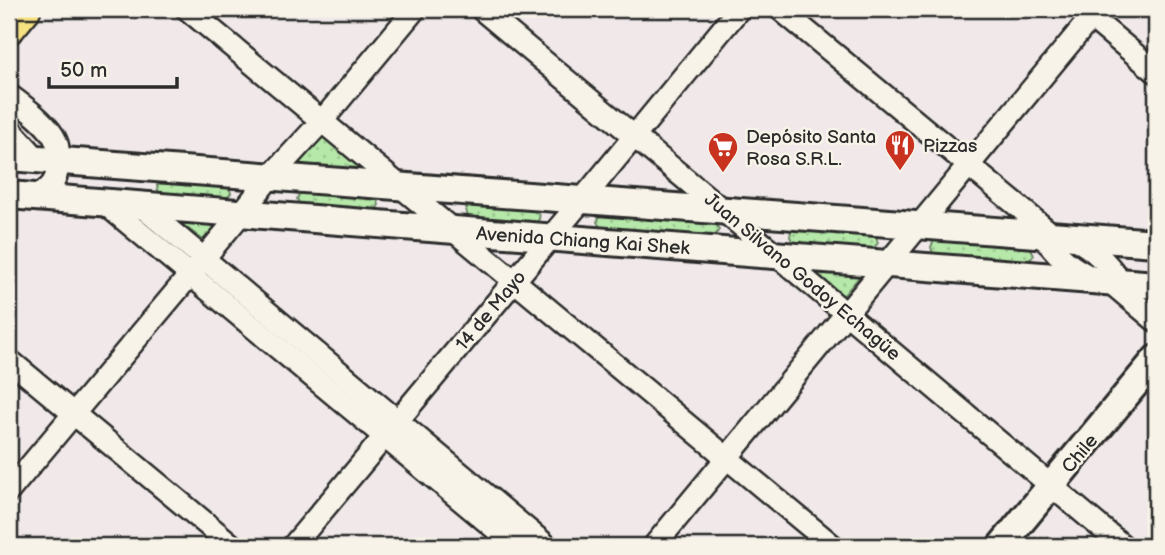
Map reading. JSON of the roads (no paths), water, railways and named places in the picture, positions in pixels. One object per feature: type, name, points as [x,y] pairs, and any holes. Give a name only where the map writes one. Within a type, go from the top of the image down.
[{"type":"main road","points":[[9,27],[24,9]]},
{"type":"street","points":[[187,9],[833,546]]},
{"type":"street","points":[[9,491],[270,177],[322,121],[415,9]]},
{"type":"street","name":"Juan Silvano Godoy Echagüe","points":[[481,9],[726,211],[775,256],[847,313],[1123,546]]},
{"type":"street","name":"14 de Mayo","points":[[293,546],[738,9]]},
{"type":"street","points":[[780,9],[1055,235],[1088,246],[1107,262],[1111,282],[1156,321]]},
{"type":"street","points":[[654,546],[969,165],[1090,12],[1156,72]]},
{"type":"street","points":[[9,94],[56,139],[59,151],[48,160]]},
{"type":"street","points":[[9,128],[48,160],[55,180],[51,188],[35,198]]},
{"type":"street","name":"Avenida Chiang Kai Shek","points":[[9,157],[1156,243]]},
{"type":"street","name":"Avenida Chiang Kai Shek","points":[[9,195],[1156,285]]},
{"type":"street","points":[[104,203],[197,266],[391,429],[516,546]]},
{"type":"street","points":[[141,206],[197,266]]},
{"type":"street","name":"Chile","points":[[1001,546],[1156,359]]},
{"type":"street","points":[[9,360],[233,546]]},
{"type":"street","points":[[391,429],[547,546]]},
{"type":"place","name":"Pizzas","points":[[900,172]]},
{"type":"place","name":"Depósito Santa Rosa S.R.L.","points":[[723,174]]}]
